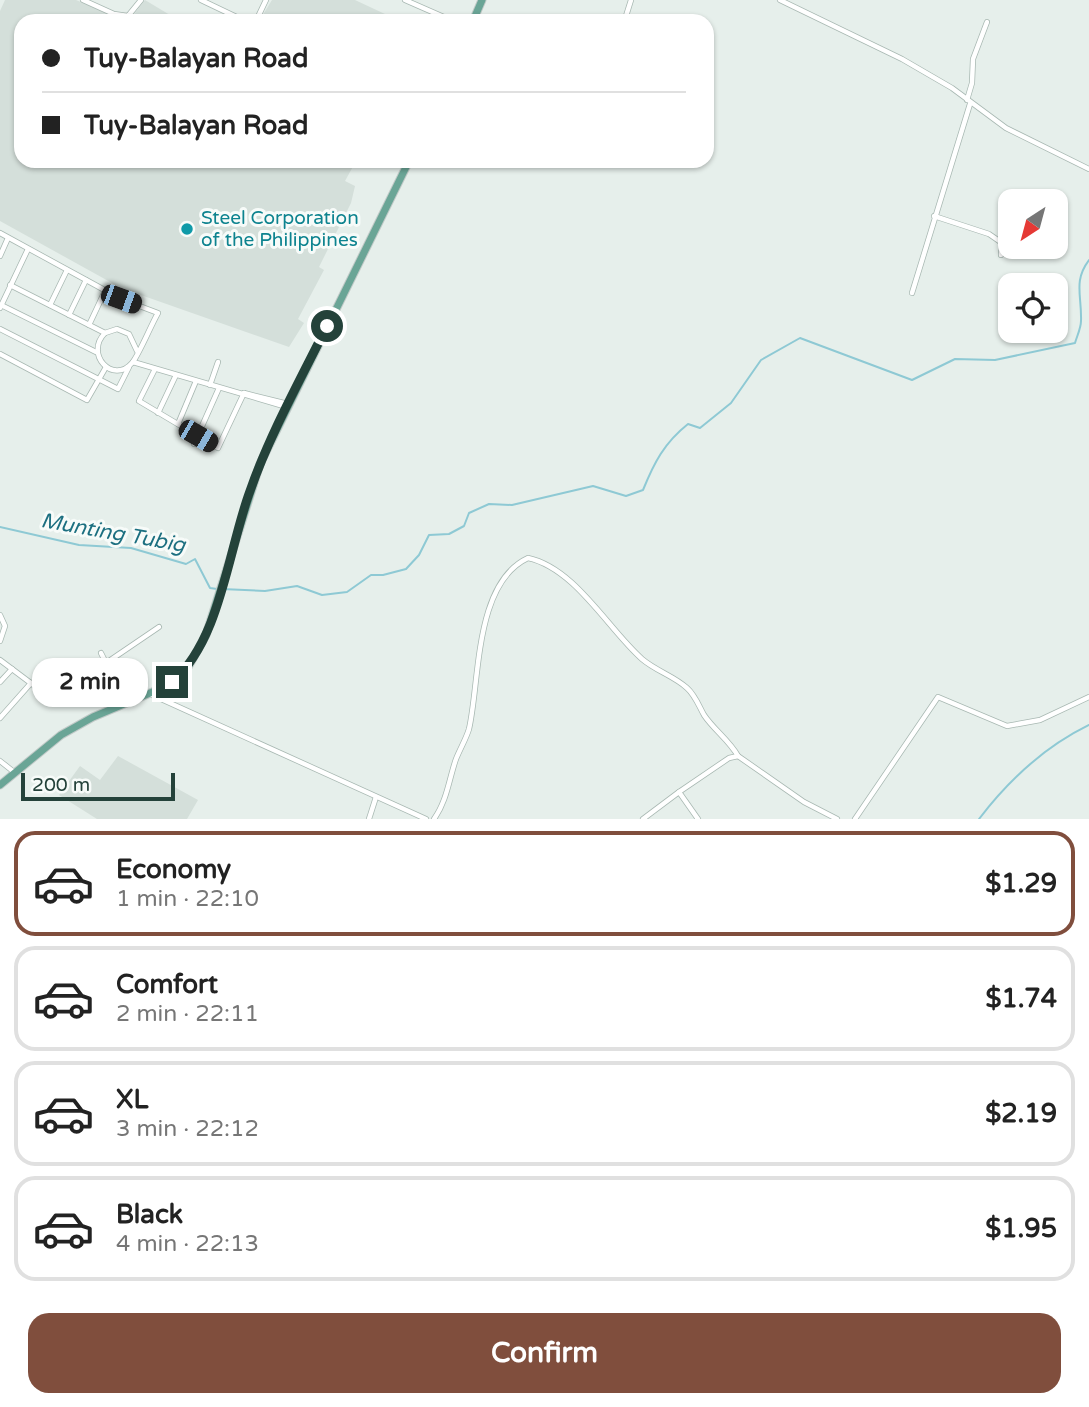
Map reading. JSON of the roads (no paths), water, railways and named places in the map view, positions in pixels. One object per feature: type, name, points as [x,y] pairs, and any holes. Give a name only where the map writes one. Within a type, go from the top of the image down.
[{"type":"main road","points":[[0,785],[76,726],[150,694],[187,669],[200,649],[215,607],[249,491],[406,168]]},
{"type":"street","points":[[83,0],[114,14]]},
{"type":"street","points":[[130,14],[141,0]]},
{"type":"street","points":[[201,0],[230,14]]},
{"type":"street","points":[[405,0],[437,14]]},
{"type":"street","points":[[780,0],[902,59],[1006,128],[1089,169]]},
{"type":"street","points":[[912,293],[968,102],[973,59],[988,22]]},
{"type":"street","points":[[934,216],[989,234],[998,240]]},
{"type":"street","points":[[0,233],[105,291],[158,313],[118,389],[0,329]]},
{"type":"street","points":[[0,256],[8,238]]},
{"type":"street","points":[[29,249],[1,307],[96,352],[106,367],[116,370],[132,364],[288,406]]},
{"type":"street","points":[[50,305],[66,270]]},
{"type":"street","points":[[69,315],[86,281]]},
{"type":"street","points":[[10,285],[104,333]]},
{"type":"street","points":[[89,325],[105,291]]},
{"type":"street","points":[[96,352],[98,341],[104,333],[117,329],[129,334],[137,351]]},
{"type":"street","points":[[0,354],[88,400],[106,367]]},
{"type":"street","points":[[210,385],[218,362]]},
{"type":"street","points":[[155,369],[139,401],[218,448],[242,393]]},
{"type":"street","points":[[159,413],[176,375]]},
{"type":"street","points":[[178,424],[196,380]]},
{"type":"street","points":[[194,444],[220,387]]},
{"type":"street","points":[[434,819],[444,803],[450,775],[469,727],[479,642],[491,604],[510,570],[528,558],[547,565],[567,581],[597,607],[640,657],[687,687],[705,717],[730,743],[738,756],[804,802],[837,819]]},
{"type":"street","points":[[0,615],[5,626],[0,641]]},
{"type":"street","points":[[106,663],[159,627]]},
{"type":"street","points":[[101,653],[131,703]]},
{"type":"street","points":[[0,660],[52,699]]},
{"type":"street","points":[[0,682],[12,669]]},
{"type":"street","points":[[0,718],[31,683]]},
{"type":"street","points":[[150,694],[426,819]]},
{"type":"street","points":[[855,819],[938,697],[1007,726],[1040,720],[1089,697]]},
{"type":"street","points":[[643,819],[729,758],[738,756]]},
{"type":"street","points":[[0,761],[14,772]]},
{"type":"street","points":[[679,792],[698,819]]},
{"type":"street","points":[[369,819],[376,797]]},
{"type":"waterway","name":"Munting Tubig","points":[[222,589],[265,591],[297,586],[322,595],[347,592],[371,575],[406,569],[419,555],[429,535],[449,534],[464,526],[469,513],[489,504],[512,505],[593,486],[626,496],[643,490],[661,454],[680,431],[688,424],[700,428],[731,403],[761,360],[800,338],[912,380],[955,359],[995,360],[1075,343],[1081,324],[1081,275],[1089,260]]},
{"type":"waterway","name":"Munting Tubig","points":[[0,527],[79,545],[131,548],[186,564],[195,559],[210,588],[217,589]]},
{"type":"waterway","points":[[979,819],[1002,791],[1043,754],[1089,725]]},
{"type":"place","name":"Steel Corporation of the Philippines","points":[[187,229]]}]
